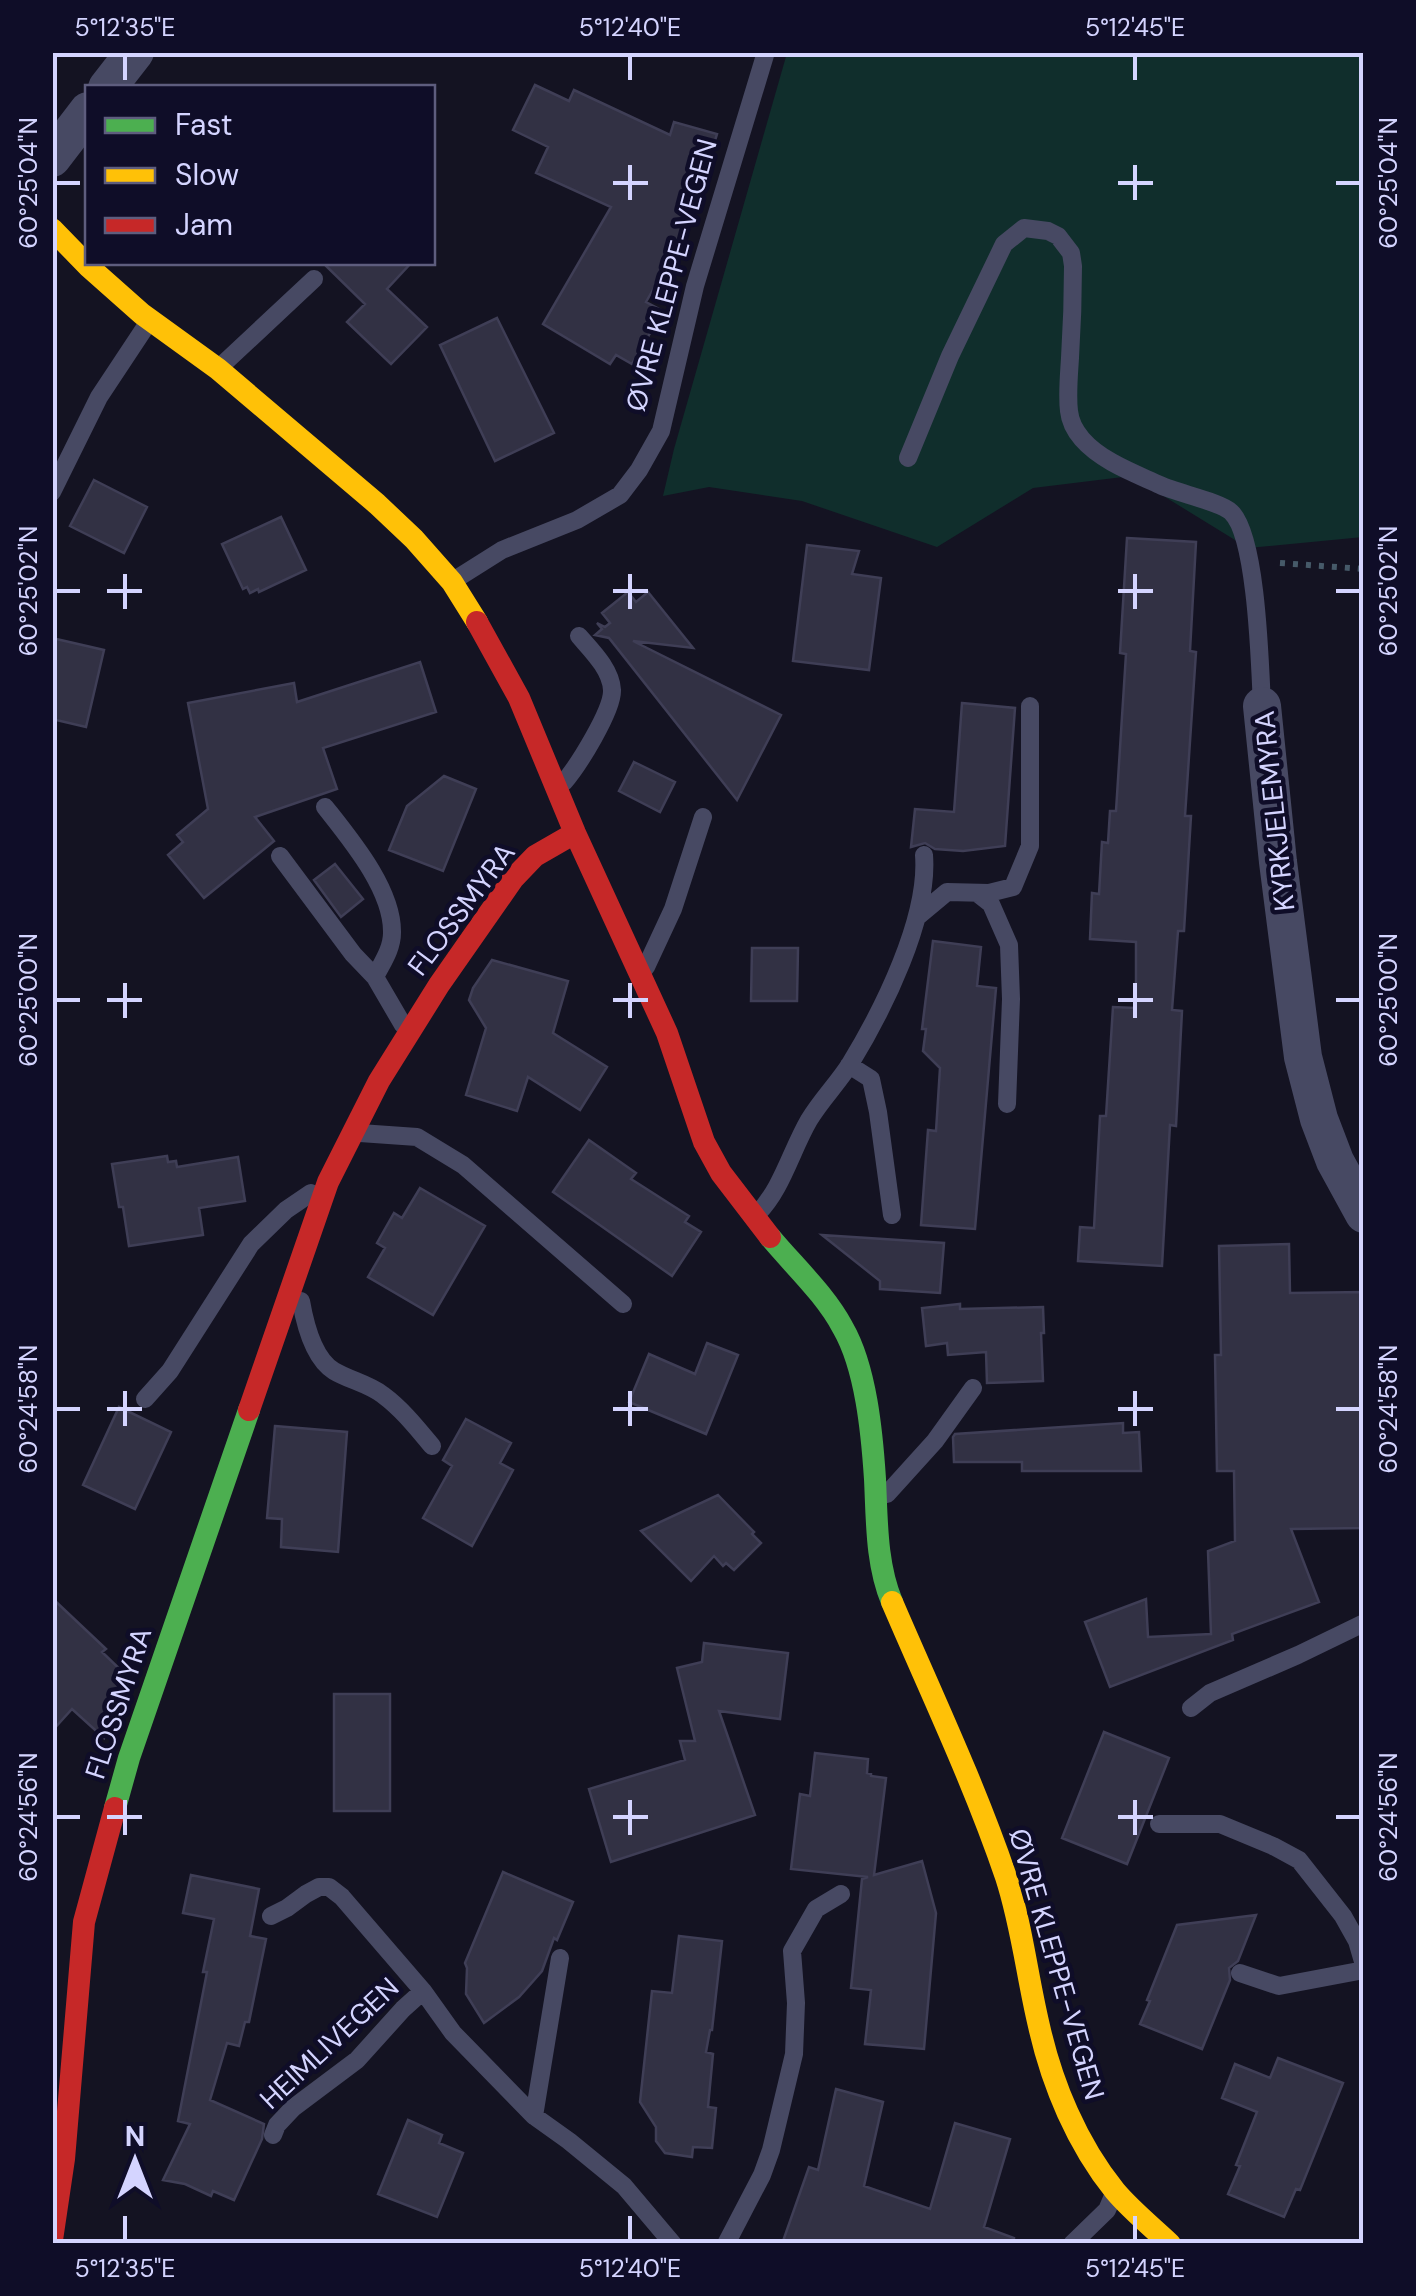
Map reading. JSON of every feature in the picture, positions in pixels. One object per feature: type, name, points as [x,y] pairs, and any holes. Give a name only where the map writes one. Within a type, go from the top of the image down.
[{"type":"street","points":[[109,85],[135,52]]},
{"type":"street","points":[[52,158],[85,115]]},
{"type":"street","name":"ØVRE KLEPPE-VEGEN","points":[[52,229],[85,263]]},
{"type":"street","name":"ØVRE KLEPPE-VEGEN","points":[[87,265],[142,314],[218,369],[377,504],[452,582],[488,639],[519,698],[575,833],[667,1033],[704,1142],[754,1218],[843,1327],[855,1354],[872,1432],[879,1550],[889,1594],[990,1830],[1020,1924],[1039,2028],[1060,2093],[1070,2119],[1116,2192],[1170,2244]]},
{"type":"street","name":"KYRKJELEMYRA","points":[[1262,706],[1304,1056],[1329,1147],[1364,1214]]},
{"type":"street","name":"FLOSSMYRA","points":[[52,2240],[64,2159],[84,1922],[129,1758],[328,1182],[376,1083],[456,958],[536,856],[575,833]]},
{"type":"lane","name":"ØVRE KLEPPE-VEGEN","points":[[452,582],[502,550],[577,520],[620,494],[639,470],[661,430],[695,286],[766,52]]},
{"type":"lane","name":"KYRKJELEMYRA","points":[[908,458],[996,256],[1024,228],[1058,236],[1070,252],[1073,266],[1068,390],[1073,425],[1093,449],[1126,470],[1174,492],[1229,509],[1239,522],[1250,561],[1262,706]]},
{"type":"lane","points":[[218,369],[314,279]]},
{"type":"lane","points":[[52,492],[99,398],[150,319]]},
{"type":"lane","points":[[557,790],[592,740],[613,693],[598,658],[579,636]]},
{"type":"lane","points":[[918,917],[946,892],[990,893],[1013,886],[1030,846],[1030,706]]},
{"type":"lane","name":"FLOSSMYRA","points":[[325,807],[352,842],[390,910],[392,934],[388,952],[375,977]]},
{"type":"lane","points":[[641,976],[674,909],[703,817]]},
{"type":"lane","points":[[754,1218],[770,1202],[811,1118],[850,1064],[895,978],[918,917],[926,874],[924,855]]},
{"type":"lane","name":"FLOSSMYRA","points":[[280,856],[353,954],[375,977],[408,1034]]},
{"type":"lane","points":[[977,893],[991,904],[1009,945],[1011,999],[1006,1104]]},
{"type":"lane","points":[[850,1064],[871,1078],[892,1216]]},
{"type":"lane","points":[[350,1132],[416,1137],[463,1165],[623,1304]]},
{"type":"lane","points":[[145,1399],[170,1370],[251,1244],[286,1210],[328,1182]]},
{"type":"lane","name":"FLOSSMYRA","points":[[300,1261],[302,1310],[322,1360],[332,1370],[380,1392],[400,1408],[432,1446]]},
{"type":"lane","points":[[877,1505],[934,1441],[974,1388]]},
{"type":"lane","points":[[1191,1708],[1210,1693],[1364,1624]]},
{"type":"lane","points":[[1159,1824],[1220,1824],[1299,1860],[1344,1916],[1364,1967],[1280,1986],[1240,1973]]},
{"type":"lane","name":"HEIMLIVEGEN","points":[[271,1916],[319,1887],[329,1887],[352,1908],[453,2032],[534,2116],[624,2186],[673,2244]]},
{"type":"lane","points":[[726,2244],[771,2150],[794,2054],[792,1951],[816,1909],[842,1894]]},
{"type":"lane","points":[[534,2116],[560,1958]]},
{"type":"lane","name":"HEIMLIVEGEN","points":[[273,2135],[292,2108],[356,2060],[423,1992]]},
{"type":"lane","points":[[1072,2244],[1107,2210],[1116,2192]]},
{"type":"path","points":[[1250,561],[1364,568]]},
{"type":"green space","points":[[787,53],[1363,53],[1363,537],[1248,548],[1131,476],[1033,488],[937,547],[802,501],[709,487],[663,496]]},
{"type":"building","points":[[535,85],[569,101],[574,90],[670,135],[674,122],[717,134],[688,229],[646,302],[663,311],[632,364],[616,355],[610,364],[543,324],[611,207],[536,173],[548,147],[513,130]]},
{"type":"building","points":[[325,265],[409,265],[387,289],[427,327],[391,364],[347,322],[365,304]]},
{"type":"building","points":[[497,318],[554,433],[495,461],[440,345]]},
{"type":"building","points":[[94,480],[147,507],[124,553],[70,526]]},
{"type":"building","points":[[281,517],[306,570],[250,593],[247,587],[243,589],[222,544]]},
{"type":"building","points":[[1127,538],[1196,542],[1190,651],[1196,652],[1185,816],[1191,816],[1184,931],[1178,931],[1172,1010],[1182,1011],[1176,1126],[1170,1125],[1162,1266],[1078,1261],[1080,1227],[1094,1228],[1100,1116],[1106,1116],[1113,1007],[1136,1008],[1136,942],[1090,939],[1092,893],[1099,894],[1102,842],[1108,843],[1110,811],[1116,811],[1126,654],[1120,653]]},
{"type":"building","points":[[807,545],[859,551],[852,574],[881,578],[869,670],[793,661]]},
{"type":"building","points":[[628,592],[636,602],[648,592],[693,648],[633,641],[781,715],[737,800],[609,638],[595,635],[602,629],[597,623],[605,627],[610,623],[602,613]]},
{"type":"building","points":[[52,638],[104,650],[86,727],[52,719]]},
{"type":"building","points":[[420,662],[436,712],[323,748],[337,789],[255,817],[274,841],[204,898],[168,855],[183,842],[177,835],[208,809],[188,703],[294,683],[297,702]]},
{"type":"building","points":[[962,703],[1015,708],[1005,846],[963,851],[935,849],[925,843],[911,847],[915,809],[954,812]]},
{"type":"building","points":[[634,762],[675,782],[660,812],[619,791]]},
{"type":"building","points":[[444,776],[476,789],[443,871],[389,850],[407,806]]},
{"type":"building","points":[[335,864],[363,899],[341,917],[314,880]]},
{"type":"building","points":[[933,941],[981,947],[977,986],[996,988],[975,1229],[921,1225],[928,1130],[936,1131],[940,1068],[923,1051]]},
{"type":"building","points":[[752,948],[798,948],[797,1001],[751,1001]]},
{"type":"building","points":[[492,960],[568,981],[553,1033],[607,1067],[580,1110],[528,1077],[517,1111],[466,1095],[486,1028],[469,1000]]},
{"type":"building","points":[[589,1140],[636,1173],[631,1179],[689,1216],[685,1222],[701,1232],[672,1276],[553,1192]]},
{"type":"building","points":[[167,1156],[168,1162],[176,1161],[177,1167],[238,1157],[245,1201],[199,1208],[203,1235],[129,1246],[112,1164]]},
{"type":"building","points":[[420,1188],[485,1226],[433,1315],[368,1277],[385,1248],[377,1243],[394,1213],[402,1218]]},
{"type":"building","points":[[822,1235],[944,1243],[940,1293],[880,1289],[880,1281]]},
{"type":"building","points":[[1289,1244],[1290,1293],[1364,1292],[1364,1528],[1291,1529],[1319,1602],[1232,1634],[1233,1640],[1110,1687],[1085,1622],[1146,1599],[1148,1637],[1211,1634],[1208,1551],[1235,1541],[1234,1471],[1217,1471],[1215,1355],[1221,1355],[1219,1246]]},
{"type":"building","points":[[960,1304],[960,1309],[1043,1307],[1043,1381],[987,1383],[986,1352],[948,1355],[947,1343],[926,1346],[922,1308]]},
{"type":"building","points":[[707,1343],[738,1355],[706,1434],[629,1402],[649,1354],[695,1374]]},
{"type":"building","points":[[119,1407],[171,1432],[135,1509],[83,1485]]},
{"type":"building","points":[[466,1419],[511,1443],[500,1463],[513,1470],[472,1546],[423,1518],[452,1466],[443,1460]]},
{"type":"building","points":[[1123,1423],[1123,1433],[1139,1432],[1141,1471],[1022,1471],[1022,1462],[954,1462],[955,1434]]},
{"type":"building","points":[[275,1426],[347,1432],[338,1552],[281,1547],[282,1519],[267,1518]]},
{"type":"building","points":[[718,1495],[761,1543],[734,1570],[726,1563],[723,1566],[714,1556],[691,1581],[641,1531]]},
{"type":"building","points":[[52,1598],[106,1649],[102,1652],[126,1675],[104,1738],[72,1709],[52,1731]]},
{"type":"building","points":[[704,1643],[788,1653],[780,1719],[719,1711],[755,1815],[611,1862],[589,1789],[685,1760],[680,1741],[695,1741],[677,1668],[702,1662]]},
{"type":"building","points":[[334,1694],[390,1694],[390,1811],[334,1811]]},
{"type":"building","points":[[1104,1732],[1169,1758],[1127,1864],[1062,1838]]},
{"type":"building","points":[[815,1753],[868,1759],[867,1773],[886,1778],[874,1875],[922,1861],[936,1913],[924,2049],[865,2044],[871,1990],[851,1988],[862,1879],[868,1877],[791,1869],[800,1794],[810,1796]]},
{"type":"building","points":[[503,1872],[573,1902],[542,1971],[519,1997],[484,2023],[466,1994],[465,1963]]},
{"type":"building","points":[[191,1875],[259,1889],[250,1936],[266,1939],[249,2022],[245,2022],[239,2046],[227,2043],[210,2100],[264,2124],[262,2139],[234,2200],[163,2180],[190,2124],[178,2121],[214,1919],[183,1913]]},
{"type":"building","points":[[1256,1915],[1238,1961],[1229,1968],[1230,1980],[1202,2049],[1140,2024],[1177,1925]]},
{"type":"building","points":[[679,1936],[722,1941],[706,2052],[713,2054],[708,2107],[716,2108],[712,2148],[693,2147],[692,2157],[665,2153],[656,2141],[656,2127],[640,2102],[652,1991],[672,1993]]},
{"type":"building","points":[[1278,2058],[1343,2083],[1300,2190],[1296,2189],[1284,2217],[1228,2194],[1257,2112],[1222,2098],[1235,2064],[1270,2078]]},
{"type":"building","points":[[836,2089],[883,2102],[864,2186],[930,2209],[955,2123],[1010,2139],[984,2227],[1014,2238],[1013,2244],[782,2244],[809,2167],[818,2170]]},
{"type":"building","points":[[408,2120],[442,2135],[439,2143],[463,2153],[437,2217],[378,2194]]},
{"type":"traffic: fast","points":[[770,1237],[827,1304],[851,1344],[870,1422],[880,1557],[892,1602]]},
{"type":"traffic: fast","points":[[115,1808],[249,1410]]},
{"type":"traffic: slow","points":[[52,229],[85,263]]},
{"type":"traffic: slow","points":[[87,265],[142,314],[218,369],[377,504],[452,582],[477,622]]},
{"type":"traffic: slow","points":[[892,1602],[994,1842],[1016,1914],[1044,2048],[1068,2113],[1089,2154],[1115,2191],[1170,2244]]},
{"type":"traffic: jam","points":[[477,622],[519,698],[575,833],[667,1033],[704,1142],[721,1173],[770,1237]]},
{"type":"traffic: jam","points":[[249,1410],[328,1182],[379,1081],[439,985],[513,879],[535,856],[575,833]]},
{"type":"traffic: jam","points":[[52,2240],[64,2159],[84,1922],[115,1808]]}]
